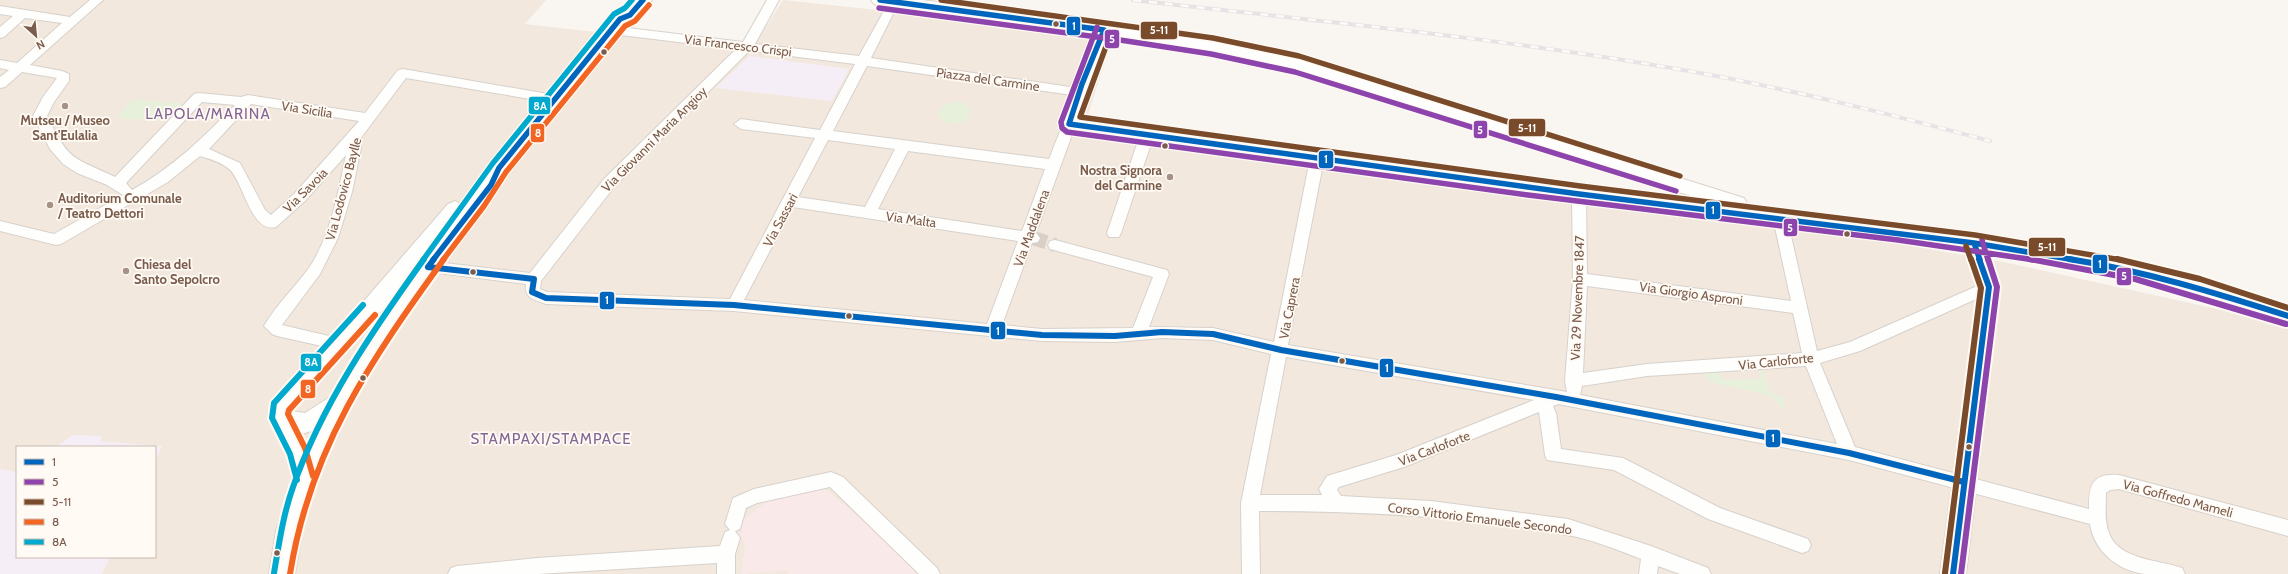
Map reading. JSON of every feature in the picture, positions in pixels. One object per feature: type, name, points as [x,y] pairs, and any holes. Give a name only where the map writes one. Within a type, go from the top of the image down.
[{"type":"main road","points":[[616,25],[617,12],[625,0]]},
{"type":"main road","points":[[305,478],[298,450],[280,416],[281,406],[312,372],[418,266],[491,185],[499,168],[554,99],[616,25],[630,15],[643,0]]},
{"type":"main road","points":[[890,0],[1212,46],[1298,64],[1780,218]]},
{"type":"main road","points":[[1104,30],[1079,92],[1069,124],[1579,194],[1974,243],[2112,266],[2156,276],[2198,287],[2288,316]]},
{"type":"main road","points":[[1953,574],[1989,287],[1974,243]]},
{"type":"main road","points":[[282,574],[286,544],[305,478],[340,402],[353,382],[418,266]]},
{"type":"main road","points":[[312,372],[326,368],[337,368],[345,370],[353,382]]},
{"type":"main road","points":[[280,416],[297,423],[306,423],[316,420],[340,402]]},
{"type":"street","points":[[0,84],[97,0]]},
{"type":"street","name":"Via Giovanni Maria Angioy","points":[[534,279],[551,260],[594,199],[747,46],[773,0]]},
{"type":"street","name":"Via Sassari","points":[[734,305],[863,61],[890,0]]},
{"type":"street","points":[[0,10],[72,21]]},
{"type":"street","points":[[0,34],[23,13]]},
{"type":"street","name":"Via Francesco Crispi","points":[[616,25],[747,46],[863,61]]},
{"type":"street","name":"Piazza del Carmine","points":[[863,61],[1079,92]]},
{"type":"street","points":[[0,64],[62,75],[64,77],[63,81],[48,100],[40,116],[51,142],[68,161],[118,183],[131,198]]},
{"type":"street","name":"Via Lodovico Baylle","points":[[340,344],[277,330],[272,326],[315,270],[332,238],[345,192],[354,148],[354,138],[367,118],[403,73],[554,99]]},
{"type":"street","name":"Via Sicilia","points":[[118,183],[147,150],[199,97],[241,101],[248,99],[367,118]]},
{"type":"street","points":[[0,226],[56,240],[163,179],[200,150],[248,99]]},
{"type":"street","points":[[741,124],[1054,165]]},
{"type":"street","name":"Via Maddalena","points":[[992,331],[1030,237],[1069,124]]},
{"type":"street","points":[[1114,233],[1147,135]]},
{"type":"street","name":"Via Savoia","points":[[200,150],[225,160],[235,166],[260,213],[271,223],[300,196],[354,138]]},
{"type":"street","points":[[869,213],[904,145]]},
{"type":"street","name":"Via Caprera","points":[[1251,574],[1250,511],[1317,159]]},
{"type":"street","name":"Via 29 Novembre 1847","points":[[1575,401],[1573,381],[1580,279],[1579,194]]},
{"type":"street","name":"Via Malta","points":[[790,201],[1030,237]]},
{"type":"street","points":[[1780,218],[1811,359],[1849,453]]},
{"type":"street","points":[[1055,245],[1162,274],[1139,334]]},
{"type":"street","points":[[418,266],[534,279],[532,292],[546,298],[734,305],[992,331],[1069,336],[1214,334],[1281,350],[1550,400],[1575,401],[1849,453],[1964,482],[2099,519]]},
{"type":"street","name":"Via Giorgio Asproni","points":[[1580,279],[1801,308]]},
{"type":"street","name":"Via Carloforte","points":[[1573,381],[1647,370],[1811,359],[1854,346],[1989,287]]},
{"type":"street","points":[[1550,400],[1548,413],[1553,455],[1617,463],[1714,514],[1802,545]]},
{"type":"street","name":"Via Carloforte","points":[[1337,503],[1331,498],[1328,489],[1333,481],[1398,462],[1550,400]]},
{"type":"street","points":[[726,574],[730,538],[739,503],[754,496],[831,479],[837,482],[931,574]]},
{"type":"street","name":"Via Goffredo Mameli","points":[[2176,574],[2120,557],[2108,547],[2101,536],[2097,490],[2106,484],[2119,482],[2288,528]]},
{"type":"street","name":"Corso Vittorio Emanuele Secondo","points":[[1250,511],[1337,503],[1431,509],[1568,527],[1651,554],[1702,574]]},
{"type":"street","points":[[457,574],[537,566],[730,538]]},
{"type":"street","points":[[1648,574],[1651,554]]},
{"type":"shaded area","points":[[0,0],[546,0],[525,24],[751,50],[783,0],[1113,35],[1082,134],[1531,196],[1873,239],[2008,263],[2285,324],[2288,325],[2288,574],[0,574]]},
{"type":"shaded area","points":[[749,56],[849,69],[832,101],[716,88]]},
{"type":"shaded area","points":[[72,435],[102,436],[100,441],[162,446],[156,460],[156,446],[57,446]]},
{"type":"shaded area","points":[[0,469],[16,472],[16,558],[110,558],[102,574],[0,574]]},
{"type":"shaded area","points":[[818,486],[830,493],[890,544],[920,574],[788,574],[788,570],[742,574],[745,543],[740,537],[743,522],[747,517],[777,494]]},
{"type":"green space","points":[[132,100],[183,103],[164,121],[116,118]]},
{"type":"green space","points":[[952,102],[965,103],[971,110],[967,120],[957,123],[944,122],[938,115],[942,106]]},
{"type":"green space","points":[[1763,369],[1770,392],[1783,397],[1785,411],[1771,396],[1709,381],[1703,372],[1719,371],[1722,380],[1762,379],[1758,370]]},
{"type":"tunnel","points":[[1033,238],[1055,245]]},
{"type":"railway","points":[[1133,0],[1478,39],[1683,70],[1799,93],[1876,111],[1990,141]]},
{"type":"transit line","name":"8A","points":[[274,573],[284,519],[293,487],[306,455],[336,394],[372,334],[391,305],[471,196],[493,163],[614,14],[625,8],[632,0]]},
{"type":"transit line","name":"1","points":[[428,267],[491,185],[499,168],[620,19],[630,15],[643,0]]},
{"type":"transit line","name":"1","points":[[880,0],[1104,30],[1082,84],[1069,124],[1579,194],[1974,243],[2112,266],[2156,276],[2198,287],[2288,316]]},
{"type":"transit line","name":"5-11","points":[[941,0],[1213,38],[1299,56],[1680,176]]},
{"type":"transit line","name":"8","points":[[290,574],[302,514],[319,464],[349,403],[367,372],[406,313],[484,206],[506,172],[625,26],[635,21],[649,5]]},
{"type":"transit line","name":"5","points":[[879,8],[1120,40],[1211,54],[1295,72],[1676,191]]},
{"type":"transit line","name":"5","points":[[1097,27],[1075,81],[1061,122],[1062,128],[1067,132],[1528,195],[1682,215],[1898,240],[2006,255],[2135,279],[2200,297],[2286,324]]},
{"type":"transit line","name":"5-11","points":[[1111,33],[1080,117],[1580,186],[1975,235],[2113,258],[2158,268],[2200,279],[2288,308]]},
{"type":"transit line","name":"5","points":[[1961,574],[1997,287],[1982,240]]},
{"type":"transit line","name":"1","points":[[1953,574],[1989,287],[1974,243]]},
{"type":"transit line","name":"5-11","points":[[1945,573],[1981,288],[1966,246]]},
{"type":"transit line","name":"1","points":[[428,267],[534,279],[532,292],[546,298],[734,305],[1042,335],[1115,336],[1162,332],[1213,334],[1281,350],[1556,397],[1849,453],[1964,482]]},
{"type":"transit line","name":"8A","points":[[297,480],[290,454],[272,418],[274,403],[363,305]]},
{"type":"transit line","name":"8","points":[[313,476],[305,448],[288,414],[289,410],[375,315]]},
{"type":"place","name":"Mutseu / Museo Sant'Eulalia","points":[[65,106]]},
{"type":"place","name":"Nostra Signora del Carmine","points":[[1170,177]]},
{"type":"place","name":"Auditorium Comunale / Teatro Dettori","points":[[50,205]]},
{"type":"place","name":"Chiesa del Santo Sepolcro","points":[[126,271]]},
{"type":"district","name":"LAPOLA/MARINA","points":[[208,114]]},
{"type":"district","name":"STAMPAXI/STAMPACE","points":[[551,439]]}]
